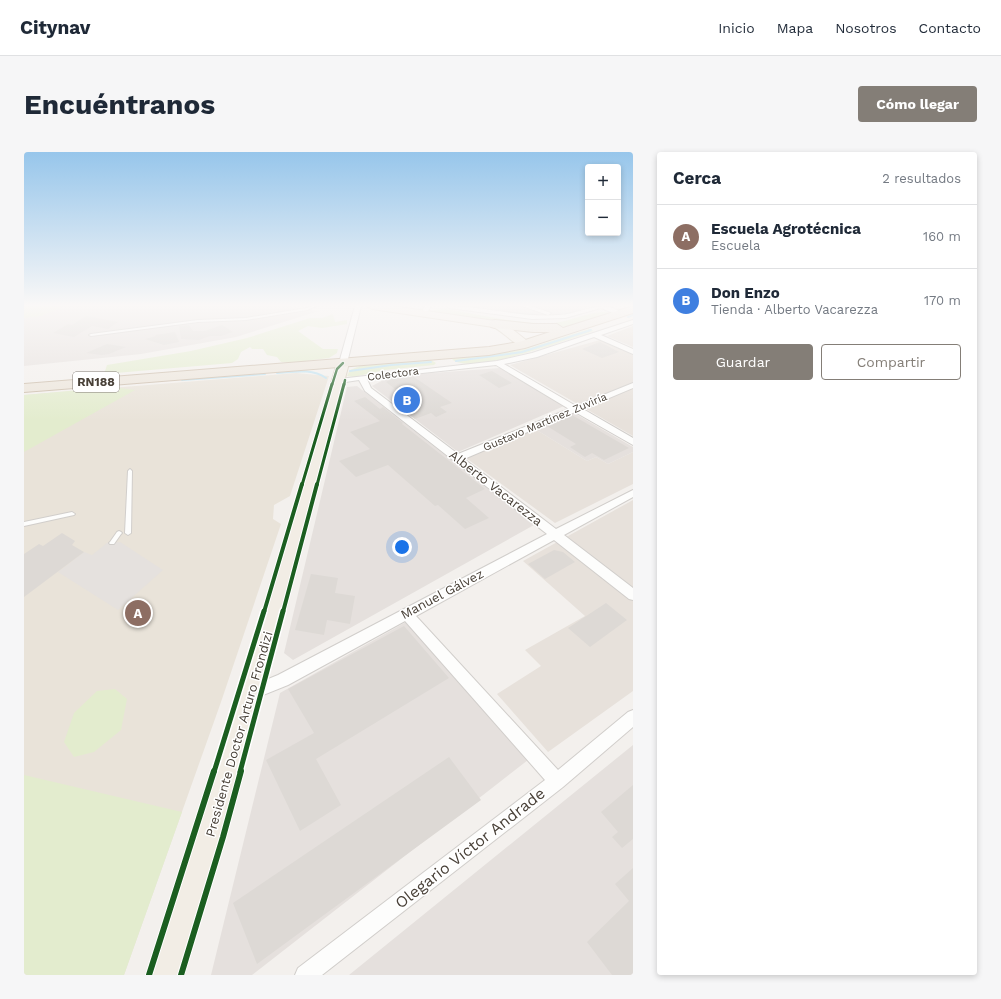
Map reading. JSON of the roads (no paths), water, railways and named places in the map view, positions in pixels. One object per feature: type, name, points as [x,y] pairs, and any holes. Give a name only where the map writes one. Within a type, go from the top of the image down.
[{"type":"highway","points":[[489,351],[503,344]]},
{"type":"highway","name":"RN188","points":[[24,388],[168,376],[341,372],[440,356],[489,351],[523,345]]},
{"type":"main road","name":"Presidente Doctor Arturo Frondizi","points":[[167,975],[251,693],[341,372]]},
{"type":"street","name":"Presidente Doctor Arturo Frondizi","points":[[341,372],[348,344]]},
{"type":"street","name":"Colectora","points":[[341,372],[362,378],[381,374],[497,363],[534,355],[558,344]]},
{"type":"street","points":[[621,344],[633,352]]},
{"type":"street","points":[[440,356],[449,368]]},
{"type":"street","points":[[497,363],[633,442]]},
{"type":"street","name":"Alberto Vacarezza","points":[[362,378],[368,388],[633,595]]},
{"type":"street","name":"Gustavo Martínez Zuviría","points":[[458,458],[633,385]]},
{"type":"street","name":"Manuel Gálvez","points":[[251,693],[283,680],[633,493]]},
{"type":"street","points":[[406,614],[557,781]]},
{"type":"street","name":"Olegario Víctor Andrade","points":[[305,975],[557,781],[633,717]]},
{"type":"lane","points":[[128,532],[130,471]]},
{"type":"lane","points":[[24,524],[72,514]]},
{"type":"lane","points":[[112,543],[119,533]]},
{"type":"waterway","points":[[456,361],[522,352],[546,344]]},
{"type":"waterway","points":[[350,371],[391,365],[431,362]]},
{"type":"waterway","points":[[277,373],[308,372],[326,378]]},
{"type":"waterway","points":[[182,380],[265,374]]},
{"type":"place","name":"Don Enzo","points":[[407,400]]},
{"type":"place","name":"Escuela Agrotécnica","points":[[138,613]]}]
